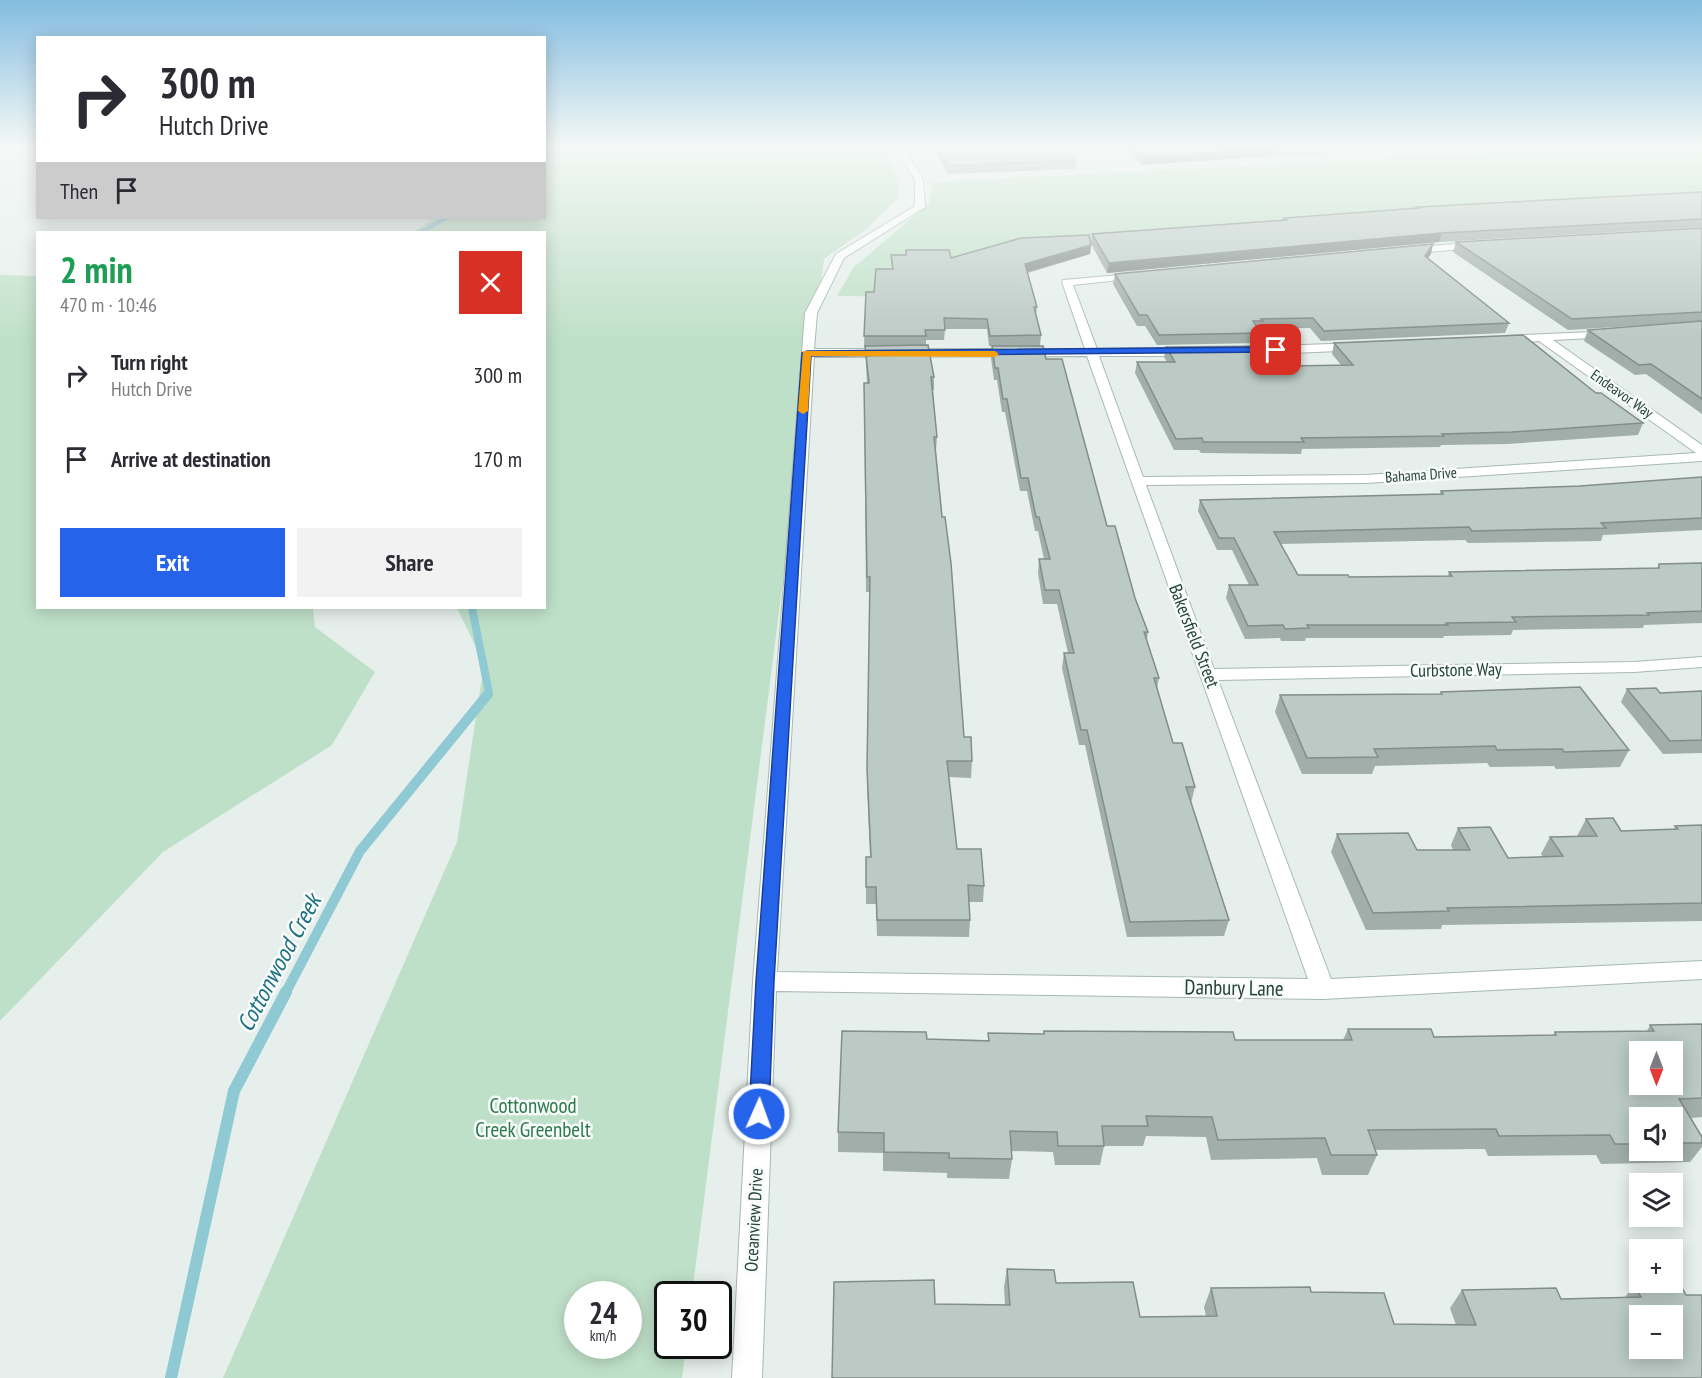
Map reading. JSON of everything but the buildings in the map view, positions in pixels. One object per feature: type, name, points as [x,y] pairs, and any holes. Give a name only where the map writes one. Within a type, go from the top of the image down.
[{"type":"street","name":"Oceanview Drive","points":[[747,1378],[765,981],[811,314],[840,256],[913,211]]},
{"type":"street","points":[[1399,252],[1493,244]]},
{"type":"street","name":"Bakersfield Street","points":[[1150,274],[1067,282],[1140,481],[1168,568],[1323,989]]},
{"type":"street","points":[[1495,340],[1622,332]]},
{"type":"street","name":"Endeavor Way","points":[[1542,338],[1702,451]]},
{"type":"street","points":[[1231,351],[1366,347]]},
{"type":"street","points":[[807,353],[1208,352]]},
{"type":"street","name":"Bahama Drive","points":[[1140,481],[1366,479],[1702,457]]},
{"type":"street","name":"Curbstone Way","points":[[1209,675],[1634,667],[1702,662]]},
{"type":"street","name":"Danbury Lane","points":[[765,981],[1323,989],[1702,970]]},
{"type":"green space","name":"Cottonwood Creek Greenbelt","points":[[546,211],[884,211],[866,229],[824,259],[694,1281],[654,1281],[654,1359],[684,1359],[682,1378],[223,1378],[457,842],[484,664],[457,609],[546,609],[546,231],[414,231],[432,219],[546,219]]},
{"type":"green space","points":[[919,211],[1521,211],[982,248],[942,297],[837,296],[853,268]]},
{"type":"green space","points":[[0,275],[36,276],[36,609],[313,609],[315,627],[375,672],[332,745],[163,852],[0,1021]]},
{"type":"waterway","name":"Cottonwood Creek","points":[[423,231],[444,219]]},
{"type":"waterway","name":"Cottonwood Creek","points":[[472,609],[488,694]]},
{"type":"waterway","name":"Cottonwood Creek","points":[[285,994],[360,851],[488,694]]},
{"type":"waterway","name":"Cottonwood Creek","points":[[171,1378],[234,1091],[286,992]]},
{"type":"slow traffic","points":[[803,411],[807,353],[995,354]]},
{"type":"route","points":[[759,1114],[765,981],[807,353],[962,354],[1276,350]]}]
